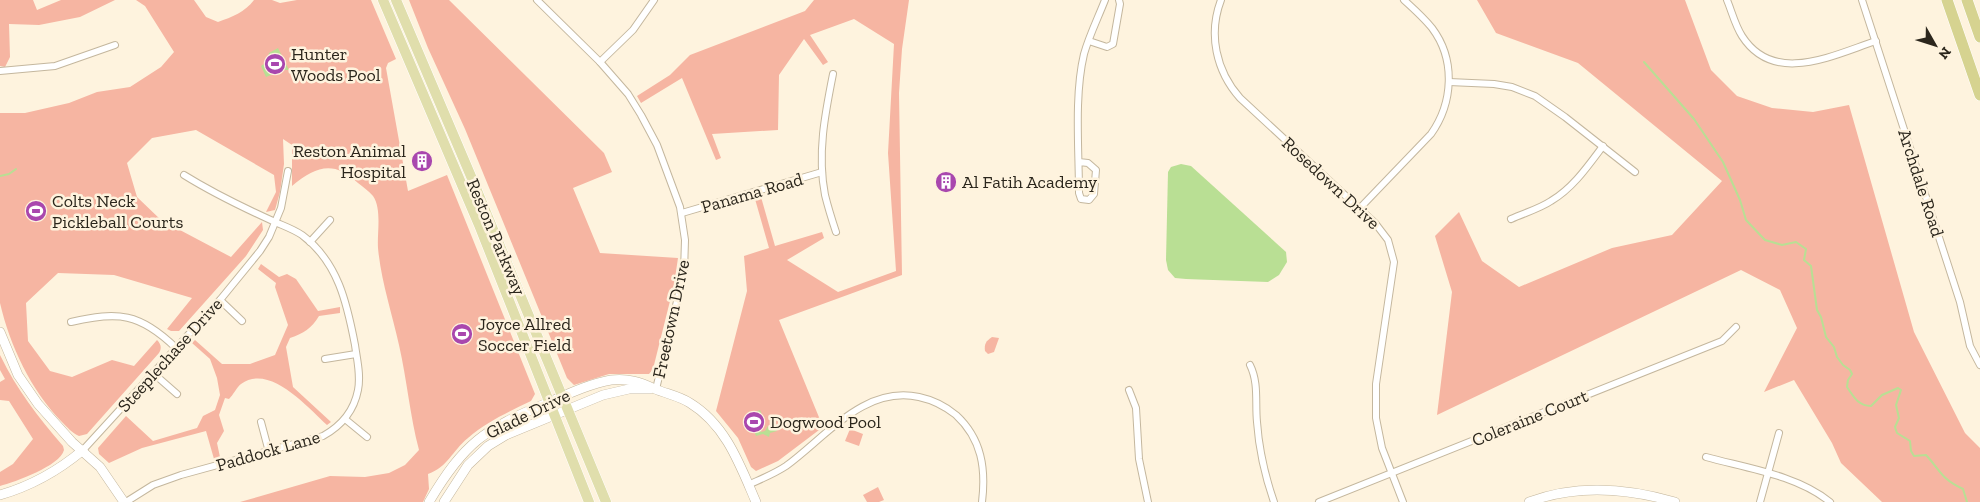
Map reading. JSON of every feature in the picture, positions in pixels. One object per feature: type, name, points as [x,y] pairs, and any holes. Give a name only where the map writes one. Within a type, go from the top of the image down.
[{"type":"highway","points":[[1947,0],[1980,96]]},
{"type":"highway","points":[[1967,0],[1980,37]]},
{"type":"main road","name":"Reston Parkway","points":[[383,0],[478,225],[589,502]]},
{"type":"main road","name":"Reston Parkway","points":[[396,0],[441,103],[606,502]]},
{"type":"street","name":"Freetown Drive","points":[[537,0],[600,62],[619,84],[641,115],[656,144],[682,213],[685,240],[684,272],[656,389]]},
{"type":"street","points":[[600,62],[633,30],[654,0]]},
{"type":"street","points":[[1079,162],[1088,163],[1096,170],[1094,194],[1089,200],[1082,198],[1079,193],[1079,162],[1080,76],[1089,40],[1105,0]]},
{"type":"street","points":[[1089,40],[1107,46],[1113,44],[1120,4],[1119,0]]},
{"type":"street","name":"Rosedown Drive","points":[[1221,0],[1216,19],[1215,44],[1222,69],[1229,84],[1240,98],[1382,231],[1388,240],[1393,255],[1394,272],[1375,395],[1379,435],[1403,502]]},
{"type":"street","points":[[1359,209],[1431,134],[1443,112],[1449,82],[1447,62],[1441,44],[1424,19],[1404,0]]},
{"type":"street","points":[[1728,0],[1736,25],[1746,42],[1762,56],[1782,63],[1813,62],[1876,41]]},
{"type":"street","name":"Archdale Road","points":[[1862,0],[1960,302],[1970,346],[1980,366]]},
{"type":"street","points":[[0,71],[55,66],[115,45]]},
{"type":"street","points":[[833,74],[822,136],[822,172],[825,195],[836,232]]},
{"type":"street","points":[[1449,82],[1494,84],[1524,91],[1546,102],[1635,172]]},
{"type":"street","points":[[1511,219],[1557,198],[1585,170],[1602,146]]},
{"type":"street","name":"Steeplechase Drive","points":[[0,495],[44,477],[63,466],[82,450],[220,300],[260,251],[276,223],[282,208],[288,171]]},
{"type":"street","name":"Panama Road","points":[[682,213],[822,172]]},
{"type":"street","name":"Paddock Lane","points":[[125,502],[148,488],[173,477],[319,438],[332,431],[345,419],[355,403],[360,381],[350,318],[340,284],[326,259],[310,242],[290,228],[227,200],[184,175]]},
{"type":"street","points":[[310,242],[330,220]]},
{"type":"street","points":[[220,300],[242,321]]},
{"type":"street","points":[[71,322],[104,316],[126,317],[148,325],[176,348]]},
{"type":"street","name":"Coleraine Court","points":[[1319,502],[1722,341],[1736,327]]},
{"type":"street","points":[[0,333],[12,362],[30,393],[51,420],[100,467],[125,502]]},
{"type":"street","points":[[325,359],[356,354]]},
{"type":"street","points":[[1250,365],[1256,380],[1256,415],[1260,453],[1274,502]]},
{"type":"street","points":[[153,373],[177,394]]},
{"type":"street","name":"Glade Drive","points":[[428,502],[452,464],[473,443],[502,422],[595,384],[619,380],[638,381],[690,403],[715,424],[730,445],[756,502]]},
{"type":"street","name":"Glade Drive","points":[[444,502],[464,471],[484,450],[506,435],[567,408],[617,391],[636,388],[656,389]]},
{"type":"street","points":[[1129,390],[1136,408],[1140,459],[1148,502]]},
{"type":"street","points":[[748,485],[784,467],[864,404],[882,398],[904,395],[936,402],[952,412],[968,428],[977,445],[983,467],[982,502]]},
{"type":"street","points":[[345,419],[367,437]]},
{"type":"street","points":[[261,422],[269,452]]},
{"type":"street","points":[[1760,502],[1779,434]]},
{"type":"street","points":[[1706,457],[1800,484],[1830,502]]},
{"type":"street","points":[[1529,502],[1568,492],[1609,490],[1640,493],[1675,502]]},
{"type":"shaded area","points":[[0,0],[33,0],[37,10],[61,0],[115,0],[80,17],[39,25],[9,24],[10,57],[5,67],[0,66]]},
{"type":"shaded area","points":[[136,0],[194,0],[206,17],[218,22],[242,11],[254,0],[272,0],[280,3],[297,0],[371,0],[396,59],[388,63],[386,68],[408,191],[447,175],[535,394],[531,401],[475,432],[462,443],[441,467],[428,474],[429,489],[423,502],[240,502],[330,476],[365,477],[389,473],[405,465],[419,450],[402,358],[382,273],[378,248],[376,201],[370,192],[349,176],[333,169],[317,170],[292,186],[292,145],[283,139],[284,164],[280,192],[275,210],[266,212],[276,192],[274,175],[196,130],[152,138],[127,163],[137,197],[161,220],[231,257],[262,222],[263,230],[246,256],[179,331],[167,329],[192,298],[114,275],[58,273],[26,303],[28,341],[50,371],[72,377],[112,360],[134,366],[157,340],[161,349],[87,434],[79,436],[70,430],[50,409],[31,381],[16,351],[0,303],[0,113],[25,113],[69,103],[97,92],[130,87],[161,67],[174,52],[145,6]]},
{"type":"shaded area","points":[[409,0],[449,0],[604,153],[612,172],[573,188],[600,253],[678,258],[674,285],[653,369],[649,374],[609,374],[574,385],[567,378],[465,129],[428,48]]},
{"type":"shaded area","points":[[814,0],[909,0],[902,49],[899,93],[902,275],[779,320],[823,427],[778,461],[756,471],[751,467],[738,438],[716,411],[747,291],[744,256],[769,248],[755,199],[761,197],[775,246],[822,232],[824,238],[787,260],[838,292],[896,271],[888,153],[894,44],[854,19],[810,35],[828,62],[823,65],[804,39],[779,75],[778,130],[712,134],[721,158],[716,160],[682,78],[641,103],[637,96],[670,75],[690,55],[805,11]]},
{"type":"shaded area","points":[[1477,0],[1685,0],[1711,70],[1737,96],[1772,108],[1813,112],[1849,105],[1914,332],[1965,433],[1980,448],[1980,502],[1882,502],[1841,463],[1832,443],[1794,380],[1764,392],[1797,328],[1780,290],[1741,270],[1437,415],[1452,292],[1435,236],[1459,212],[1482,261],[1519,287],[1612,248],[1672,235],[1722,181],[1578,63],[1496,33]]},
{"type":"shaded area","name":"Hunter Woods Pool","points":[[278,48],[289,70],[266,77],[261,66],[267,62],[269,53]]},
{"type":"shaded area","points":[[1181,164],[1191,166],[1286,252],[1287,262],[1279,275],[1268,282],[1175,278],[1168,270],[1166,260],[1168,172],[1171,167]]},
{"type":"shaded area","points":[[261,264],[279,277],[287,274],[296,279],[318,311],[340,307],[340,313],[319,316],[307,330],[290,338],[286,347],[293,387],[331,422],[327,425],[299,399],[276,383],[264,379],[252,379],[241,384],[229,399],[225,398],[219,415],[224,431],[217,443],[220,457],[214,459],[206,431],[142,448],[109,463],[99,454],[98,448],[126,416],[153,441],[197,428],[203,416],[215,410],[220,395],[217,378],[210,359],[192,343],[195,340],[222,364],[250,364],[275,355],[288,325],[275,287],[276,283],[258,269]]},
{"type":"shaded area","points":[[992,337],[999,338],[994,352],[988,354],[985,351],[985,345]]},
{"type":"shaded area","points":[[0,355],[21,392],[63,446],[64,450],[61,456],[46,467],[26,477],[0,486],[0,472],[13,464],[33,439],[9,401],[0,400],[0,382],[5,379],[0,370]]},
{"type":"shaded area","name":"Dogwood Pool","points":[[760,410],[762,415],[755,418],[761,432],[765,431],[768,426],[775,427],[777,431],[770,433],[769,437],[763,434],[756,436],[748,414]]},
{"type":"shaded area","points":[[850,429],[863,434],[859,446],[845,441]]},
{"type":"shaded area","points":[[878,487],[884,500],[867,502],[863,495]]},
{"type":"waterway","points":[[1644,62],[1694,119],[1723,162],[1740,200],[1746,220],[1765,240],[1782,245],[1796,242],[1806,249],[1804,260],[1811,266],[1817,310],[1821,317],[1826,337],[1834,347],[1837,357],[1852,374],[1848,380],[1847,387],[1852,394],[1860,403],[1871,406],[1882,395],[1898,388],[1901,390],[1896,405],[1899,418],[1895,427],[1897,433],[1910,441],[1911,451],[1914,456],[1926,455],[1946,478],[1963,489],[1967,502]]},
{"type":"waterway","points":[[0,176],[9,174],[16,169]]},
{"type":"place","name":"Hunter Woods Pool","points":[[275,64]]},
{"type":"place","name":"Reston Animal Hospital","points":[[422,161]]},
{"type":"place","name":"Al Fatih Academy","points":[[946,182]]},
{"type":"place","name":"Colts Neck Pickleball Courts","points":[[36,211]]},
{"type":"place","name":"Joyce Allred Soccer Field","points":[[462,334]]},
{"type":"place","name":"Dogwood Pool","points":[[754,422]]}]
